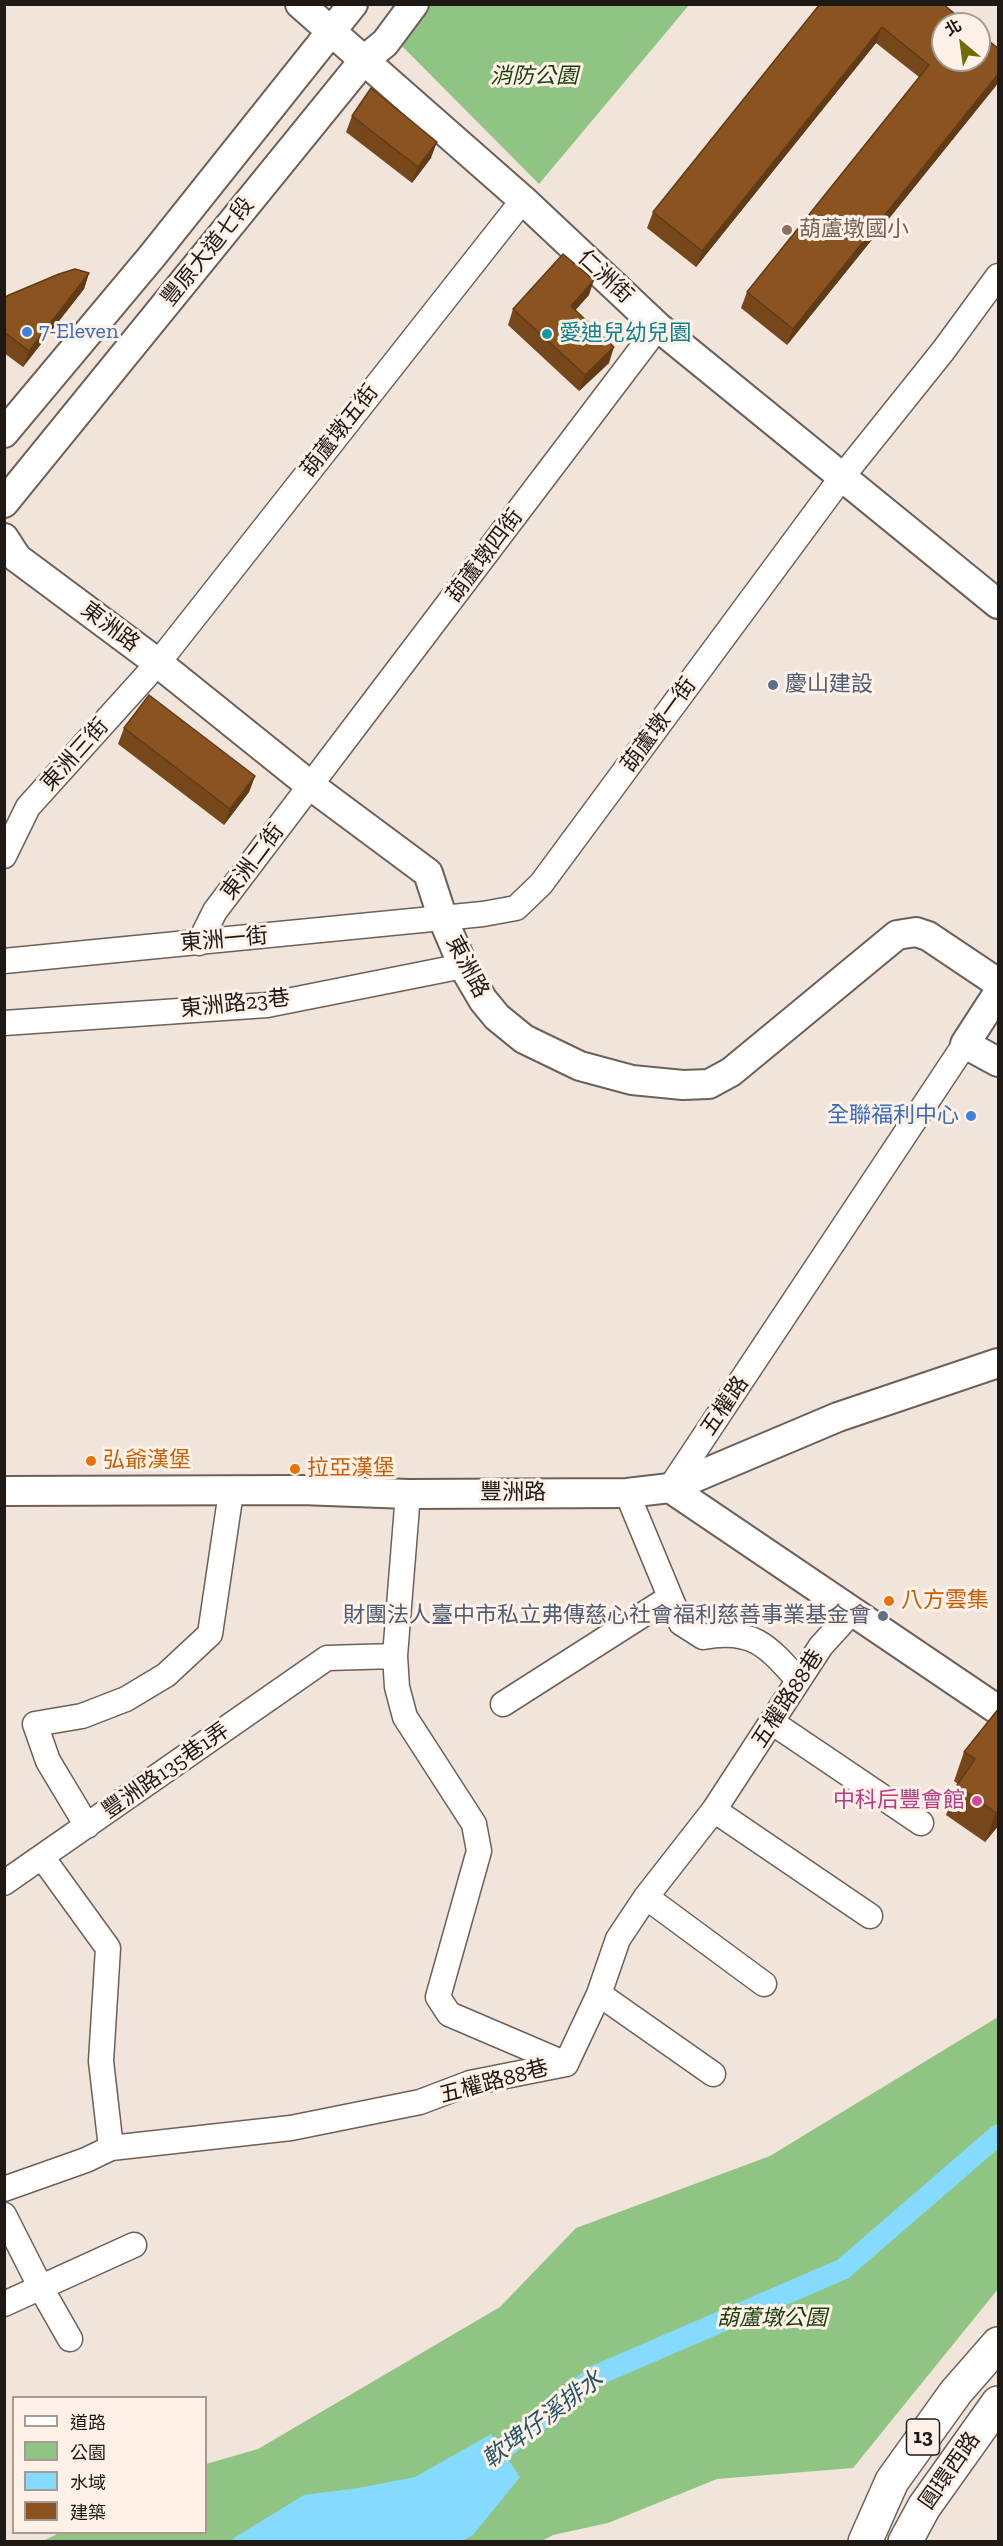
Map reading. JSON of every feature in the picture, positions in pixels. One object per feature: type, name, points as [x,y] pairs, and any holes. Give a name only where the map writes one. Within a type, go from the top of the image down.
[{"type":"main road","name":"圓環西路","points":[[865,2541],[892,2481],[956,2392],[999,2344]]},
{"type":"main road","name":"圓環西路","points":[[905,2541],[924,2507],[999,2403]]},
{"type":"street","points":[[300,4],[333,31]]},
{"type":"street","points":[[315,4],[333,31]]},
{"type":"street","name":"豐原大道七段","points":[[4,433],[153,255],[353,4]]},
{"type":"street","name":"豐原大道七段","points":[[4,503],[364,60],[385,43],[414,4]]},
{"type":"street","name":"仁洲街","points":[[333,31],[523,200],[658,327],[999,604]]},
{"type":"street","name":"葫蘆墩五街","points":[[158,663],[523,200]]},
{"type":"street","name":"葫蘆墩一街","points":[[443,919],[516,908],[541,884],[842,477],[943,351],[999,276]]},
{"type":"street","name":"葫蘆墩四街","points":[[311,786],[658,327]]},
{"type":"street","name":"東洲路","points":[[4,538],[17,558],[158,663],[311,786],[428,873],[443,919],[463,966],[483,1000],[497,1017],[539,1048],[606,1074],[658,1084],[709,1084],[731,1072],[897,935],[906,932],[928,936],[999,982]]},
{"type":"street","name":"東洲三街","points":[[4,856],[28,807],[158,663]]},
{"type":"street","name":"東洲二街","points":[[199,943],[215,911],[311,786]]},
{"type":"street","name":"東洲一街","points":[[4,961],[443,919]]},
{"type":"street","name":"東洲路23巷","points":[[4,1023],[267,1005],[463,966]]},
{"type":"street","name":"五權路","points":[[670,1488],[999,993]]},
{"type":"street","points":[[965,1044],[999,1062]]},
{"type":"street","name":"豐洲路","points":[[4,1491],[301,1490],[408,1494],[627,1493],[670,1488],[838,1417],[999,1363]]},
{"type":"street","points":[[670,1488],[999,1710]]},
{"type":"street","points":[[87,1826],[48,1761],[35,1724],[82,1716],[126,1699],[166,1675],[210,1634],[231,1492]]},
{"type":"street","points":[[627,1493],[681,1623],[703,1637],[729,1632],[756,1640],[779,1658],[798,1680]]},
{"type":"street","points":[[408,1494],[395,1656],[397,1687],[405,1717],[474,1824],[479,1851],[438,1997],[449,2014],[566,2064]]},
{"type":"street","points":[[503,1704],[669,1598]]},
{"type":"street","name":"五權路88巷","points":[[4,2190],[86,2160],[111,2148],[301,2126],[420,2102],[470,2083],[566,2064],[599,1994],[618,1939],[646,1897],[714,1810],[773,1723],[821,1646],[852,1612]]},
{"type":"street","name":"豐洲路135巷1弄","points":[[4,1883],[327,1658],[395,1656]]},
{"type":"street","points":[[773,1723],[921,1823]]},
{"type":"street","points":[[714,1810],[870,1916]]},
{"type":"street","points":[[42,1857],[108,1948],[101,2061],[111,2148]]},
{"type":"street","points":[[646,1897],[764,1984]]},
{"type":"street","points":[[599,1994],[713,2074]]},
{"type":"street","points":[[4,2215],[40,2288],[70,2339]]},
{"type":"street","points":[[4,2304],[134,2245]]},
{"type":"green space","name":"消防公園","points":[[426,5],[689,5],[539,184],[396,40]]},
{"type":"green space","name":"葫蘆墩公園","points":[[998,2017],[998,2289],[853,2468],[717,2479],[608,2523],[553,2535],[542,2541],[41,2542],[57,2534],[207,2534],[207,2464],[258,2449],[500,2307],[576,2228],[770,2156]]},
{"type":"water","points":[[491,2434],[520,2477],[473,2535],[462,2541],[229,2541],[304,2495],[415,2477]]},
{"type":"building","points":[[820,4],[943,4],[953,12],[931,12],[931,72],[991,72],[991,43],[999,49],[999,73],[793,329],[747,292],[929,65],[882,27],[702,251],[653,212]]},
{"type":"building","points":[[371,88],[437,142],[418,167],[352,116]]},
{"type":"building","name":"愛迪兒幼兒園","points":[[563,254],[594,280],[571,306],[614,347],[585,375],[513,309]]},
{"type":"building","name":"7-Eleven","points":[[75,269],[89,273],[29,351],[4,332],[4,298]]},
{"type":"building","points":[[149,695],[255,776],[230,809],[124,728]]},
{"type":"building","points":[[999,1708],[999,1810],[996,1813],[957,1785],[975,1759],[964,1752]]},
{"type":"waterway","name":"軟埤仔溪排水","points":[[479,2468],[595,2376],[843,2269],[998,2135]]},
{"type":"place","name":"葫蘆墩國小","points":[[787,230]]},
{"type":"place","name":"7-Eleven","points":[[27,332]]},
{"type":"place","name":"愛迪兒幼兒園","points":[[547,334]]},
{"type":"place","name":"慶山建設","points":[[773,685]]},
{"type":"place","name":"全聯福利中心","points":[[971,1116]]},
{"type":"place","name":"弘爺漢堡","points":[[91,1461]]},
{"type":"place","name":"拉亞漢堡","points":[[295,1469]]},
{"type":"place","name":"八方雲集","points":[[889,1601]]},
{"type":"place","name":"財團法人臺中市私立弗傳慈心社會福利慈善事業基金會","points":[[883,1616]]},
{"type":"place","name":"中科后豐會館","points":[[977,1801]]}]
